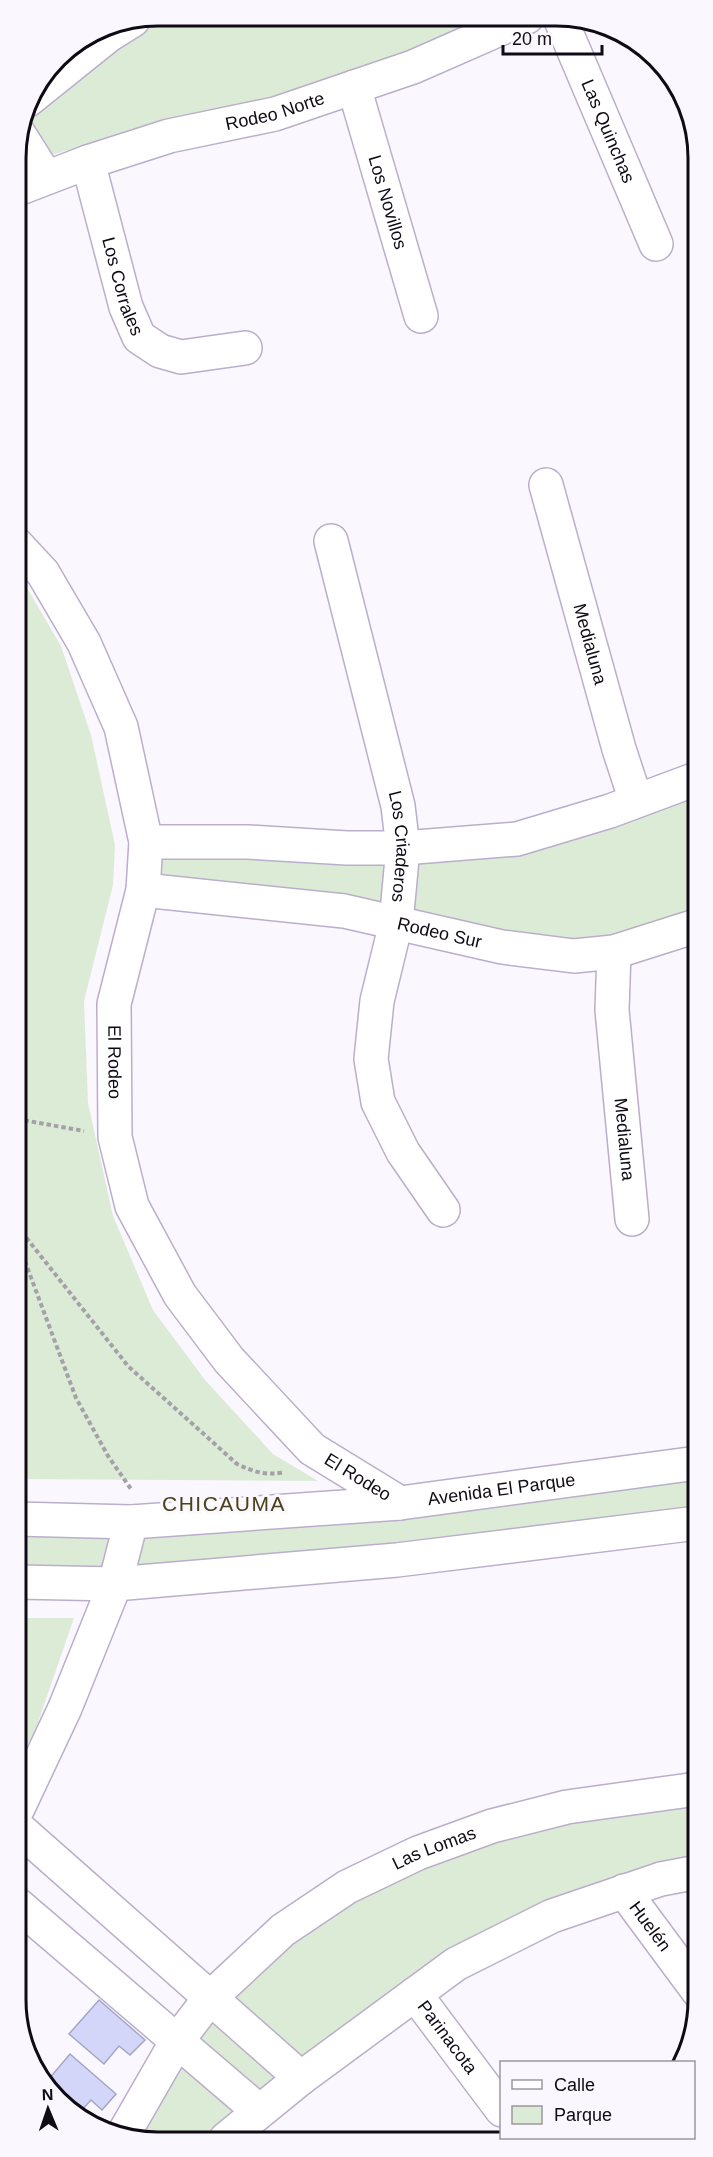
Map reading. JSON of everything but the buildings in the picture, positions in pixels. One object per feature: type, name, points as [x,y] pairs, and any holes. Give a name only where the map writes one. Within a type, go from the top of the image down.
[{"type":"street","name":"Rodeo Norte","points":[[26,185],[88,162],[169,136],[275,114],[413,67],[506,26]]},
{"type":"street","name":"Las Quinchas","points":[[563,26],[656,244]]},
{"type":"street","points":[[50,81],[108,35]]},
{"type":"street","name":"Los Novillos","points":[[354,87],[421,316]]},
{"type":"street","points":[[26,146],[46,177]]},
{"type":"street","name":"Los Corrales","points":[[88,162],[126,307],[139,337],[160,351],[181,357],[244,348]]},
{"type":"street","name":"Medialuna","points":[[546,485],[619,749],[636,801]]},
{"type":"street","name":"Los Criaderos","points":[[331,541],[398,806],[403,848],[396,923],[378,1001],[372,1048],[371,1059],[378,1102],[403,1152],[443,1210]]},
{"type":"street","name":"El Rodeo","points":[[26,555],[43,573],[89,653],[121,727],[146,842],[143,890],[114,1004],[116,1137],[132,1206],[180,1295],[229,1360],[312,1449],[400,1503]]},
{"type":"street","points":[[146,842],[248,842],[347,848],[403,848],[517,839],[688,782]]},
{"type":"street","name":"Rodeo Sur","points":[[143,890],[344,911],[502,946],[574,956],[614,952],[688,929]]},
{"type":"street","name":"Medialuna","points":[[614,952],[612,1010],[633,1219]]},
{"type":"street","name":"Avenida El Parque","points":[[26,1519],[131,1522],[400,1503],[687,1464]]},
{"type":"street","points":[[26,1791],[65,1708],[115,1584],[131,1522]]},
{"type":"street","points":[[26,1582],[115,1584],[398,1560],[687,1524]]},
{"type":"street","name":"Las Lomas","points":[[127,2128],[177,2041],[210,1998],[283,1930],[347,1887],[418,1853],[492,1826],[567,1807],[687,1790]]},
{"type":"street","points":[[26,1835],[301,2078]]},
{"type":"street","points":[[26,1912],[177,2041],[243,2130],[301,2078],[456,1964],[552,1916],[661,1879],[687,1874]]},
{"type":"street","name":"Huelén","points":[[624,1891],[687,1976]]},
{"type":"street","name":"Parinacota","points":[[415,1994],[500,2109]]},
{"type":"path","points":[[26,1121],[116,1137]]},
{"type":"path","points":[[26,1237],[128,1366],[237,1464],[256,1473],[272,1475],[284,1472]]},
{"type":"path","points":[[26,1264],[76,1398],[108,1456],[131,1490]]},
{"type":"green space","points":[[149,26],[474,26],[408,55],[271,101],[166,123],[26,162],[27,141],[33,116],[49,98],[116,44],[144,27]]},
{"type":"green space","points":[[26,586],[61,646],[91,735],[115,845],[113,885],[84,1001],[88,1103],[113,1216],[153,1310],[205,1380],[273,1454],[318,1481],[26,1479]]},
{"type":"green space","points":[[688,791],[688,918],[574,946],[154,882],[155,849],[359,859]]},
{"type":"green space","points":[[687,1475],[687,1513],[396,1548],[115,1571],[26,1572],[26,1529]]},
{"type":"green space","points":[[26,1618],[74,1618],[36,1728],[26,1747]]},
{"type":"green space","points":[[687,1798],[687,1866],[549,1908],[223,2132],[158,2132],[136,2129],[216,2003],[351,1893],[495,1833]]},
{"type":"district","name":"CHICAUMA","points":[[224,1503]]}]
